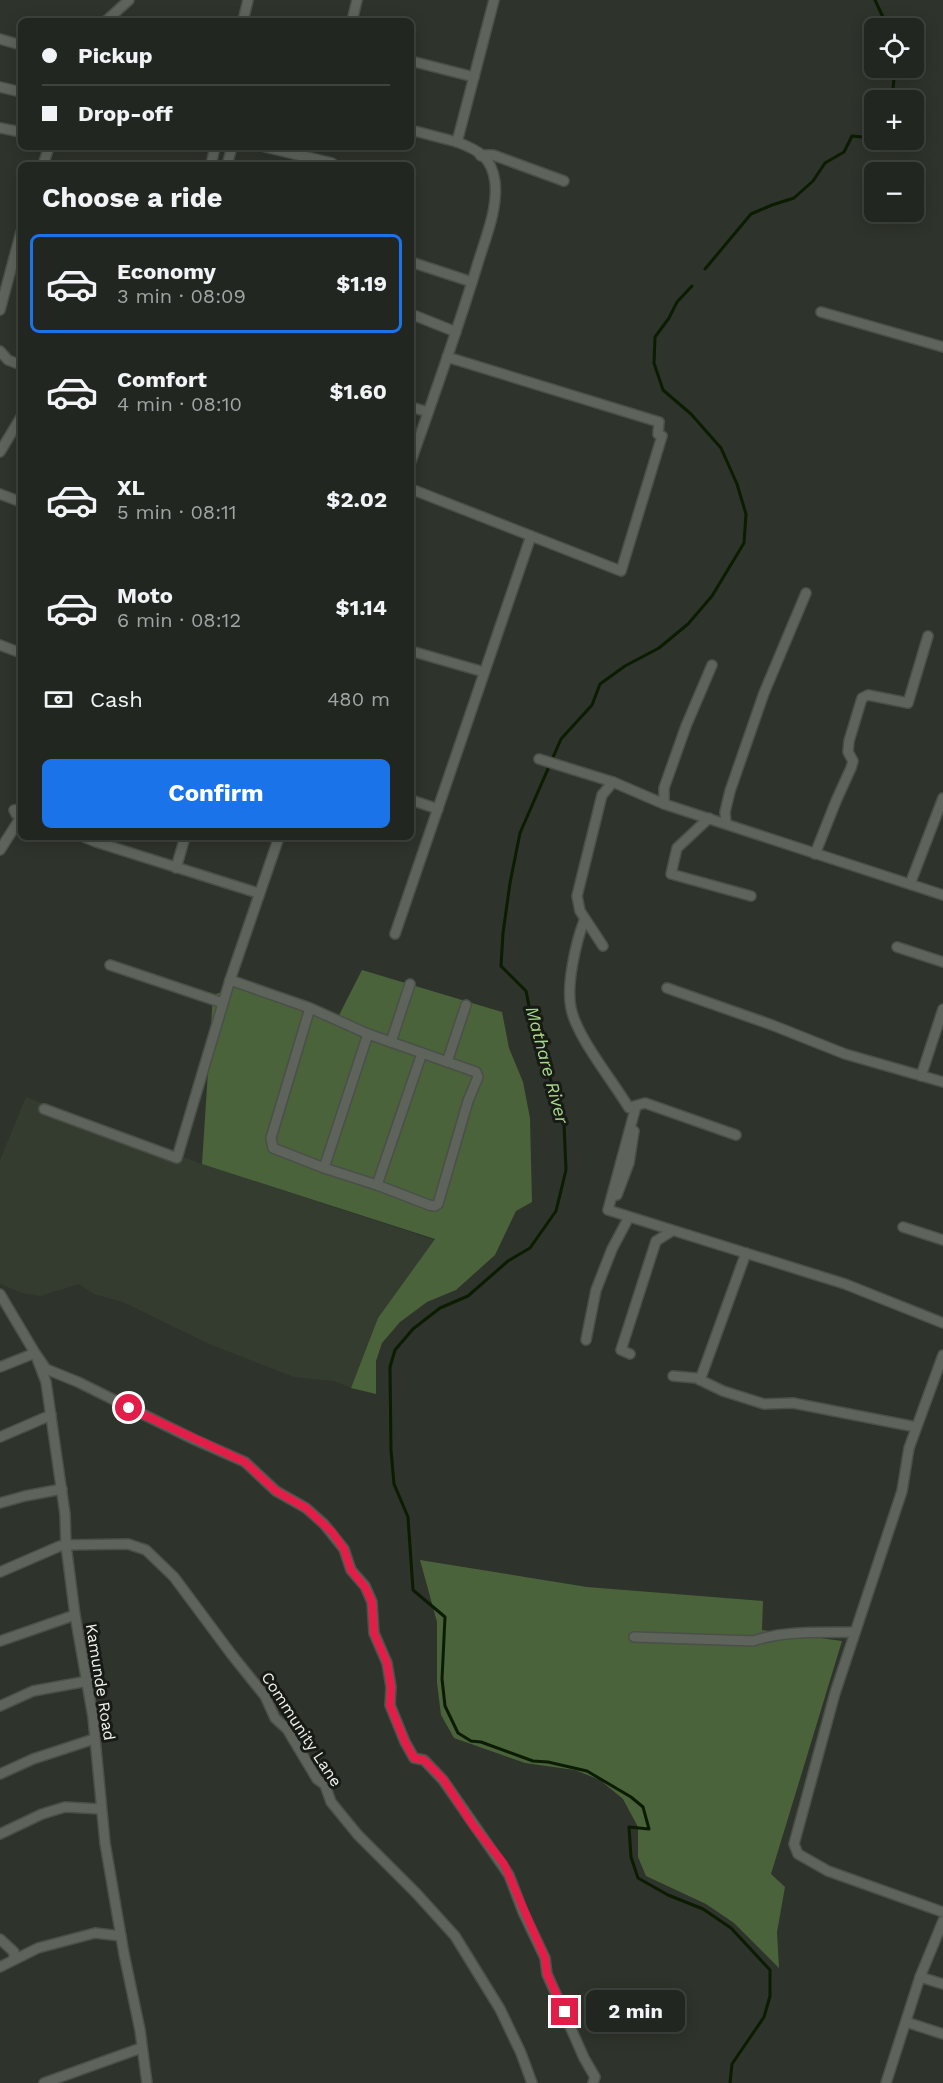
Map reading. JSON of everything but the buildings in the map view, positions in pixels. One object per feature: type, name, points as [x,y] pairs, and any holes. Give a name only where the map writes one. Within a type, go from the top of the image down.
[{"type":"street","points":[[109,18],[128,0]]},
{"type":"street","points":[[244,18],[248,0]]},
{"type":"street","points":[[353,18],[357,0]]},
{"type":"street","points":[[457,142],[494,0]]},
{"type":"street","points":[[0,39],[18,44]]},
{"type":"street","points":[[414,62],[474,77]]},
{"type":"street","points":[[0,87],[18,91]]},
{"type":"street","points":[[0,128],[18,131]]},
{"type":"street","points":[[414,131],[457,142],[478,151],[489,163],[495,180],[495,205],[472,282],[414,450]]},
{"type":"street","points":[[278,150],[328,162]]},
{"type":"street","points":[[489,163],[480,155],[493,155],[564,181]]},
{"type":"street","points":[[0,310],[18,243]]},
{"type":"street","points":[[414,263],[472,282]]},
{"type":"street","points":[[821,312],[943,347]]},
{"type":"street","points":[[414,315],[456,332]]},
{"type":"street","points":[[0,351],[8,360],[18,364]]},
{"type":"street","points":[[414,490],[621,571],[662,436],[658,434],[659,423],[447,357]]},
{"type":"street","points":[[414,408],[428,412]]},
{"type":"street","points":[[0,452],[18,422]]},
{"type":"street","points":[[0,494],[18,501]]},
{"type":"street","points":[[395,934],[531,536]]},
{"type":"street","points":[[726,823],[725,812],[730,791],[764,693],[806,593]]},
{"type":"street","points":[[815,854],[851,768],[853,761],[848,752],[849,741],[862,698],[868,695],[908,704],[928,636]]},
{"type":"street","points":[[0,645],[18,651]]},
{"type":"street","points":[[414,652],[484,672]]},
{"type":"street","points":[[664,804],[664,788],[711,665]]},
{"type":"street","points":[[541,759],[613,782],[664,804],[943,895]]},
{"type":"street","points":[[603,946],[580,911],[577,896],[602,795],[613,782]]},
{"type":"street","points":[[910,884],[943,798]]},
{"type":"street","points":[[414,801],[438,809]]},
{"type":"street","points":[[709,818],[676,848],[671,874],[751,896]]},
{"type":"street","points":[[0,849],[18,822]]},
{"type":"street","points":[[93,840],[258,893]]},
{"type":"street","points":[[176,868],[184,840]]},
{"type":"street","points":[[44,1109],[177,1158],[230,980],[278,840]]},
{"type":"street","points":[[584,921],[576,944],[570,1006],[576,1023],[632,1107],[629,1163],[617,1195]]},
{"type":"street","points":[[897,947],[943,962]]},
{"type":"street","points":[[110,965],[223,1003]]},
{"type":"street","points":[[230,980],[310,1008],[368,1034],[476,1072],[478,1077],[468,1101],[438,1204],[435,1206],[273,1148],[272,1142],[310,1008]]},
{"type":"street","points":[[391,1042],[410,984]]},
{"type":"street","points":[[667,988],[772,1025],[845,1054],[943,1082]]},
{"type":"street","points":[[447,1062],[466,1005]]},
{"type":"street","points":[[921,1076],[943,1009]]},
{"type":"street","points":[[324,1168],[368,1034]]},
{"type":"street","points":[[377,1185],[422,1053]]},
{"type":"street","points":[[632,1107],[645,1103],[736,1136]]},
{"type":"street","points":[[632,1107],[608,1210],[845,1284],[943,1323]]},
{"type":"street","points":[[586,1340],[596,1290],[612,1250],[629,1217]]},
{"type":"street","points":[[903,1227],[943,1240]]},
{"type":"street","points":[[630,1354],[621,1350],[656,1241],[672,1231]]},
{"type":"street","points":[[700,1380],[746,1253]]},
{"type":"street","name":"Kamunde Road","points":[[0,1294],[36,1353],[46,1382],[62,1489],[75,1615],[88,1681],[101,1809],[121,1936],[140,2030],[147,2083]]},
{"type":"street","points":[[0,1367],[36,1353],[46,1369],[245,1462],[276,1491],[306,1508],[338,1540],[344,1549],[351,1570],[365,1587],[372,1602],[374,1633],[387,1663],[391,1687],[390,1705],[405,1742],[414,1758],[424,1760],[443,1779],[509,1875],[523,1912],[545,1958],[547,1974],[595,2077],[593,2083]]},
{"type":"street","points":[[943,1355],[909,1448],[902,1491],[835,1693],[794,1844],[798,1854],[828,1871],[943,1912]]},
{"type":"street","points":[[674,1376],[700,1380],[723,1391],[764,1404],[793,1403],[916,1427]]},
{"type":"street","points":[[0,1437],[51,1415]]},
{"type":"street","points":[[0,1503],[62,1489]]},
{"type":"street","name":"Community Lane","points":[[0,1572],[66,1545],[128,1544],[146,1550],[174,1577],[265,1696],[275,1718],[287,1729],[317,1779],[325,1785],[331,1802],[358,1835],[416,1893],[457,1940],[500,2009],[521,2053],[532,2083]]},
{"type":"street","points":[[0,1641],[75,1615]]},
{"type":"street","points":[[634,1637],[753,1641],[767,1636],[786,1634],[854,1632]]},
{"type":"street","points":[[0,1706],[33,1691],[88,1681]]},
{"type":"street","points":[[0,1774],[33,1759],[94,1739]]},
{"type":"street","points":[[0,1834],[42,1814],[65,1807],[101,1809]]},
{"type":"street","points":[[886,2083],[921,1977],[943,1921]]},
{"type":"street","points":[[0,1967],[38,1948],[95,1933],[121,1936]]},
{"type":"street","points":[[0,1939],[14,1953],[14,1959]]},
{"type":"street","points":[[921,1977],[943,1984]]},
{"type":"street","points":[[906,2022],[943,2034]]},
{"type":"street","points":[[44,2083],[141,2048]]},
{"type":"shaded area","points":[[26,1097],[202,1164],[435,1240],[378,1318],[351,1388],[334,1381],[294,1377],[209,1344],[123,1302],[94,1294],[79,1284],[40,1296],[22,1293],[0,1284],[0,1160]]},
{"type":"green space","points":[[362,970],[502,1012],[509,1048],[523,1082],[530,1118],[532,1202],[516,1211],[495,1255],[456,1290],[427,1302],[400,1322],[382,1343],[376,1361],[376,1394],[351,1388],[378,1318],[435,1239],[202,1164],[213,995],[249,983],[335,1023]]},
{"type":"green space","points":[[420,1560],[587,1587],[763,1601],[762,1630],[842,1641],[771,1874],[785,1887],[777,1932],[779,1968],[734,1923],[706,1904],[646,1876],[638,1857],[638,1827],[623,1799],[600,1780],[575,1770],[525,1763],[454,1738],[441,1715],[437,1683],[437,1622]]},
{"type":"waterway","name":"Mathare River","points":[[875,0],[883,18]]},
{"type":"waterway","name":"Mathare River","points":[[893,90],[894,78]]},
{"type":"waterway","name":"Mathare River","points":[[705,269],[751,214],[794,198],[813,181],[825,163],[844,152],[852,136],[864,137]]},
{"type":"waterway","name":"Mathare River","points":[[692,286],[677,302],[655,337],[654,363],[663,390],[691,414],[721,448],[737,484],[746,514],[744,543],[712,596],[688,624],[659,648],[625,666],[600,684],[592,705],[561,739],[520,833],[510,883],[501,966],[526,991],[531,1016],[564,1123],[566,1170],[556,1211],[530,1248],[508,1261],[468,1296],[440,1308],[413,1329],[395,1350],[390,1367],[391,1450],[394,1484],[408,1517],[413,1590],[445,1617],[442,1679],[445,1706],[458,1733],[471,1741],[481,1742],[533,1761],[587,1771],[631,1797],[643,1807],[649,1829],[629,1827],[631,1857],[638,1878],[668,1895],[703,1909],[731,1928],[770,1970],[770,1996],[764,2017],[732,2064],[730,2083]]},
{"type":"route","points":[[129,1408],[245,1462],[276,1491],[306,1508],[332,1532],[344,1549],[351,1570],[355,1576],[359,1577],[372,1602],[374,1633],[387,1663],[391,1687],[390,1705],[410,1753],[415,1760],[424,1760],[443,1779],[473,1825],[504,1864],[545,1958],[547,1974],[565,2012]]}]
